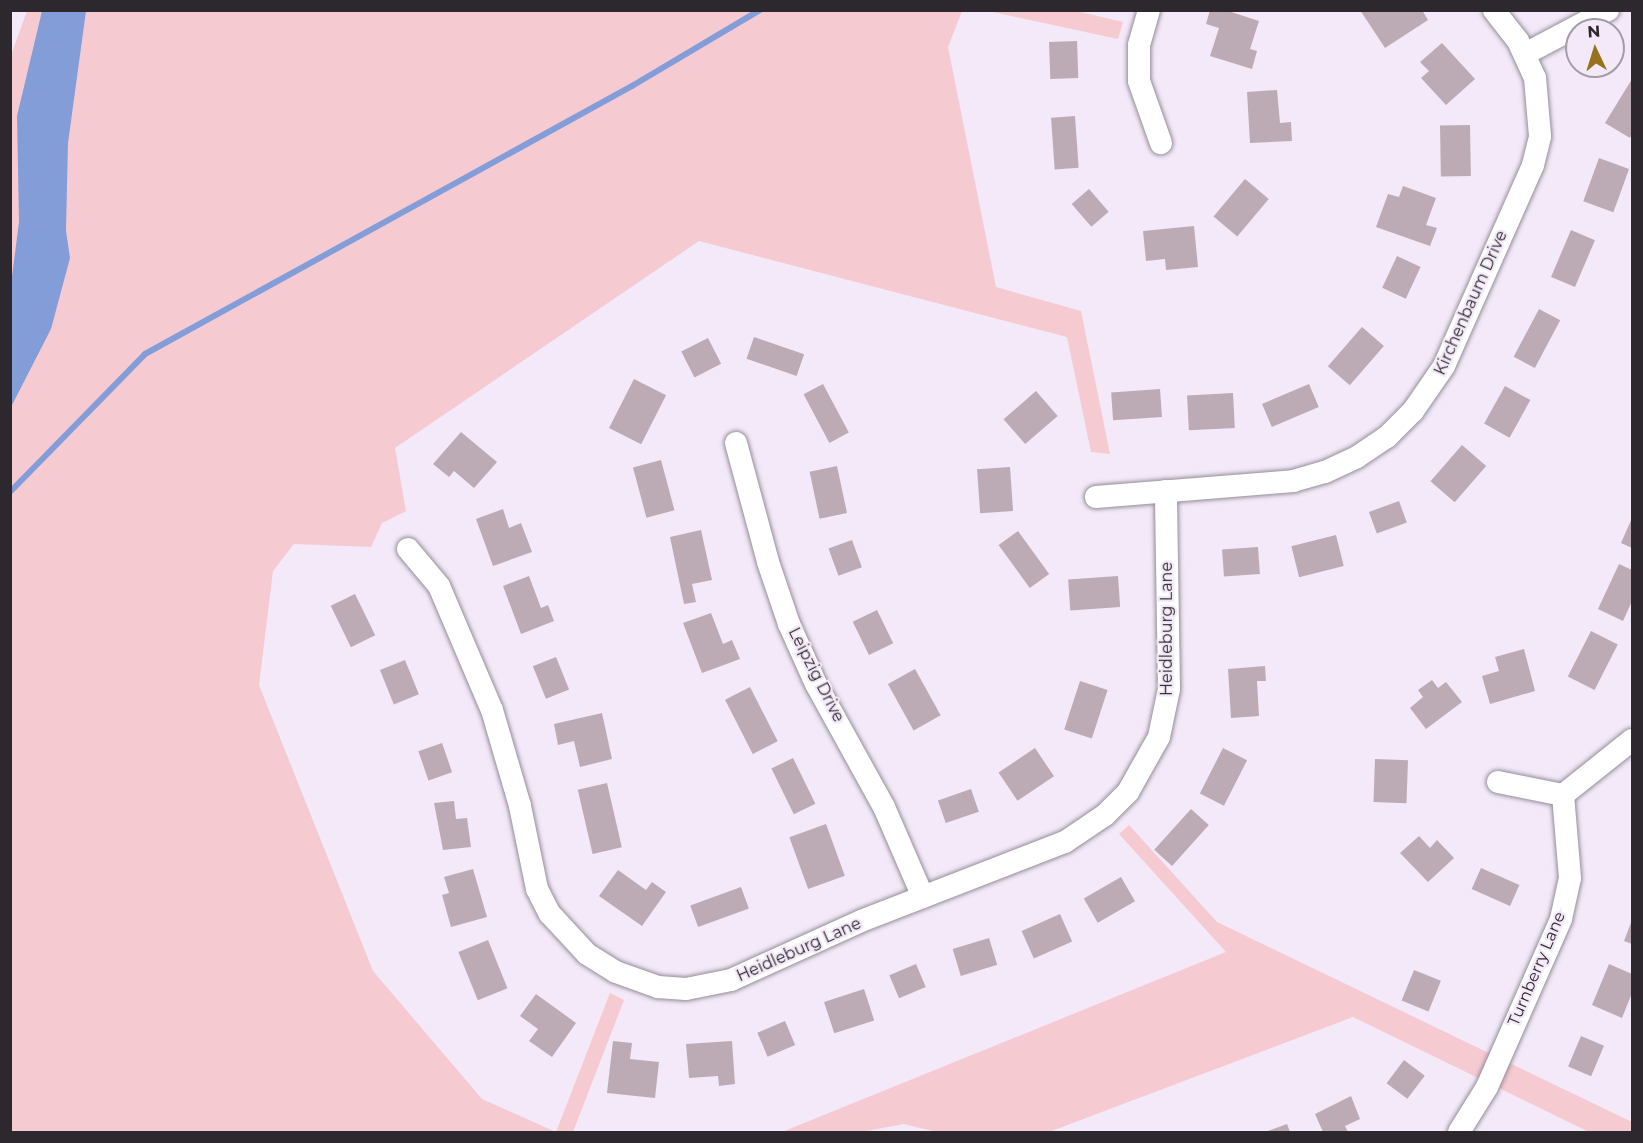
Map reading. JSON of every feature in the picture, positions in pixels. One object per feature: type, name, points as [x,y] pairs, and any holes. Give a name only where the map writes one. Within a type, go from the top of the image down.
[{"type":"street","points":[[1149,10],[1139,45],[1139,81],[1161,142]]},
{"type":"street","name":"Kirchenbaum Drive","points":[[1096,497],[1293,481],[1325,472],[1387,437],[1413,411],[1444,366],[1533,165],[1541,121],[1539,92],[1526,54],[1494,10]]},
{"type":"street","points":[[1526,54],[1608,10]]},
{"type":"street","name":"Leipzig Drive","points":[[736,443],[768,562],[789,624],[816,684],[884,807],[923,897]]},
{"type":"street","name":"Heidleburg Lane","points":[[408,549],[440,586],[492,710],[543,902],[562,931],[587,954],[623,975],[658,987],[707,987],[1079,834],[1128,792],[1146,765],[1161,730],[1169,689],[1166,491]]},
{"type":"street","points":[[1498,782],[1563,795],[1632,740]]},
{"type":"street","name":"Turnberry Lane","points":[[1459,1132],[1487,1087],[1561,919],[1570,878],[1563,795]]},
{"type":"shaded area","points":[[27,11],[962,11],[948,47],[996,287],[1081,311],[1110,454],[1091,452],[1067,337],[699,241],[395,448],[406,511],[382,523],[371,547],[294,544],[273,571],[259,685],[373,971],[482,1099],[556,1132],[11,1132],[10,58]]},
{"type":"shaded area","points":[[988,11],[1076,11],[1123,22],[1118,39]]},
{"type":"shaded area","points":[[1129,825],[1217,922],[1632,1122],[1632,1132],[1589,1132],[1353,1017],[1049,1132],[937,1132],[904,1124],[861,1132],[782,1132],[1226,952],[1119,834]]},
{"type":"shaded area","points":[[610,993],[624,1000],[573,1132],[556,1132]]},
{"type":"water","points":[[42,11],[86,11],[68,143],[66,231],[70,258],[51,329],[11,407],[10,292],[19,222],[17,116]]},
{"type":"building","points":[[1210,10],[1225,10],[1259,21],[1250,49],[1257,51],[1252,69],[1210,56],[1219,28],[1206,24]]},
{"type":"building","points":[[1360,10],[1422,10],[1428,20],[1385,48]]},
{"type":"building","points":[[1077,41],[1078,78],[1050,79],[1049,42]]},
{"type":"building","points":[[1442,43],[1475,79],[1446,105],[1421,78],[1429,71],[1420,62]]},
{"type":"building","points":[[1632,79],[1632,134],[1630,138],[1605,123]]},
{"type":"building","points":[[1277,90],[1280,123],[1291,122],[1292,141],[1250,143],[1247,92]]},
{"type":"building","points":[[1075,116],[1079,168],[1055,170],[1051,118]]},
{"type":"building","points":[[1470,125],[1471,176],[1441,177],[1440,126]]},
{"type":"building","points":[[1599,158],[1629,169],[1613,212],[1583,201]]},
{"type":"building","points":[[1245,179],[1269,199],[1237,236],[1214,217]]},
{"type":"building","points":[[1403,186],[1436,198],[1426,225],[1437,228],[1430,246],[1376,227],[1388,194],[1399,197]]},
{"type":"building","points":[[1089,189],[1109,212],[1091,227],[1072,204]]},
{"type":"building","points":[[1194,226],[1198,267],[1166,270],[1165,259],[1146,261],[1143,231]]},
{"type":"building","points":[[1571,230],[1595,240],[1575,287],[1551,277]]},
{"type":"building","points":[[1397,256],[1421,267],[1406,299],[1382,288]]},
{"type":"building","points":[[1539,309],[1560,320],[1535,368],[1514,357]]},
{"type":"building","points":[[1362,327],[1384,346],[1350,385],[1328,366]]},
{"type":"building","points":[[754,337],[804,354],[797,376],[747,359]]},
{"type":"building","points":[[708,338],[721,364],[694,377],[681,352]]},
{"type":"building","points":[[634,379],[666,395],[641,444],[609,428]]},
{"type":"building","points":[[823,384],[849,433],[829,443],[804,394]]},
{"type":"building","points":[[1309,384],[1319,407],[1272,427],[1262,404]]},
{"type":"building","points":[[1505,386],[1530,400],[1510,438],[1484,424]]},
{"type":"building","points":[[1160,389],[1162,417],[1113,420],[1111,392]]},
{"type":"building","points":[[1036,391],[1058,416],[1025,444],[1004,419]]},
{"type":"building","points":[[1233,393],[1235,428],[1189,430],[1187,395]]},
{"type":"building","points":[[461,432],[497,462],[474,488],[454,471],[449,477],[433,464]]},
{"type":"building","points":[[1462,445],[1486,466],[1455,502],[1431,481]]},
{"type":"building","points":[[661,460],[674,510],[646,518],[633,468]]},
{"type":"building","points":[[837,466],[847,513],[820,519],[810,472]]},
{"type":"building","points":[[1010,467],[1013,511],[980,513],[977,469]]},
{"type":"building","points":[[1399,501],[1407,523],[1377,534],[1369,512]]},
{"type":"building","points":[[503,509],[509,528],[521,523],[532,552],[493,566],[476,519]]},
{"type":"building","points":[[1632,518],[1632,548],[1621,543]]},
{"type":"building","points":[[701,530],[712,580],[692,584],[696,602],[684,604],[670,537]]},
{"type":"building","points":[[1018,531],[1049,574],[1030,588],[999,545]]},
{"type":"building","points":[[1336,535],[1344,566],[1299,577],[1291,546]]},
{"type":"building","points":[[852,540],[862,567],[838,576],[829,549]]},
{"type":"building","points":[[1258,547],[1260,574],[1224,576],[1222,550]]},
{"type":"building","points":[[1619,564],[1632,570],[1632,601],[1623,621],[1598,609]]},
{"type":"building","points":[[529,576],[541,608],[548,605],[554,621],[521,634],[503,586]]},
{"type":"building","points":[[1118,576],[1120,607],[1070,610],[1068,579]]},
{"type":"building","points":[[355,594],[375,635],[351,647],[331,606]]},
{"type":"building","points":[[877,610],[893,643],[869,655],[853,622]]},
{"type":"building","points":[[711,613],[723,644],[732,640],[740,659],[702,673],[683,623]]},
{"type":"building","points":[[1591,631],[1618,645],[1595,690],[1568,676]]},
{"type":"building","points":[[1524,649],[1535,691],[1490,704],[1482,676],[1499,671],[1495,657]]},
{"type":"building","points":[[556,657],[569,689],[546,699],[533,666]]},
{"type":"building","points":[[405,660],[419,694],[394,704],[380,670]]},
{"type":"building","points":[[1265,666],[1266,681],[1257,681],[1259,716],[1231,718],[1228,669]]},
{"type":"building","points":[[915,669],[941,715],[914,730],[888,684]]},
{"type":"building","points":[[1432,680],[1438,688],[1446,682],[1462,702],[1426,729],[1410,708],[1423,697],[1418,690]]},
{"type":"building","points":[[1080,681],[1108,690],[1092,738],[1064,730]]},
{"type":"building","points":[[750,687],[778,741],[753,754],[725,700]]},
{"type":"building","points":[[602,713],[612,759],[580,767],[574,741],[558,745],[554,724]]},
{"type":"building","points":[[442,743],[452,772],[428,780],[418,751]]},
{"type":"building","points":[[1035,748],[1054,776],[1018,801],[999,773]]},
{"type":"building","points":[[1223,748],[1247,760],[1224,806],[1200,793]]},
{"type":"building","points":[[793,758],[815,804],[794,814],[771,769]]},
{"type":"building","points":[[1375,759],[1408,760],[1406,803],[1373,802]]},
{"type":"building","points":[[607,783],[622,847],[593,854],[578,790]]},
{"type":"building","points":[[971,789],[979,812],[946,823],[938,800]]},
{"type":"building","points":[[454,801],[456,819],[467,818],[471,847],[443,850],[434,803]]},
{"type":"building","points":[[1191,809],[1209,825],[1172,866],[1154,850]]},
{"type":"building","points":[[826,824],[845,876],[808,889],[789,837]]},
{"type":"building","points":[[1419,836],[1430,848],[1437,840],[1454,858],[1428,882],[1400,853]]},
{"type":"building","points":[[1481,868],[1519,885],[1510,906],[1472,889]]},
{"type":"building","points":[[473,869],[487,917],[451,927],[442,895],[449,893],[444,877]]},
{"type":"building","points":[[618,870],[646,890],[652,882],[666,892],[642,926],[599,896]]},
{"type":"building","points":[[1121,877],[1135,901],[1098,923],[1084,898]]},
{"type":"building","points":[[741,887],[749,909],[698,927],[690,905]]},
{"type":"building","points":[[1060,914],[1072,941],[1034,958],[1022,931]]},
{"type":"building","points":[[1632,920],[1632,944],[1624,941]]},
{"type":"building","points":[[989,938],[997,965],[961,976],[953,949]]},
{"type":"building","points":[[488,940],[507,988],[478,1000],[458,952]]},
{"type":"building","points":[[916,964],[926,987],[899,998],[889,975]]},
{"type":"building","points":[[1609,964],[1632,974],[1632,993],[1622,1018],[1592,1005]]},
{"type":"building","points":[[1414,970],[1441,981],[1429,1011],[1402,1001]]},
{"type":"building","points":[[864,989],[874,1020],[834,1033],[824,1002]]},
{"type":"building","points":[[536,994],[576,1023],[552,1057],[529,1041],[538,1029],[520,1016]]},
{"type":"building","points":[[785,1021],[795,1045],[768,1057],[757,1033]]},
{"type":"building","points":[[1581,1036],[1604,1046],[1591,1076],[1568,1066]]},
{"type":"building","points":[[613,1041],[632,1043],[630,1059],[659,1062],[655,1098],[607,1093]]},
{"type":"building","points":[[732,1041],[735,1084],[719,1086],[718,1076],[689,1078],[686,1044]]},
{"type":"building","points":[[1404,1060],[1425,1076],[1407,1099],[1387,1083]]},
{"type":"building","points":[[1351,1096],[1360,1119],[1345,1126],[1348,1132],[1323,1132],[1315,1114]]},
{"type":"building","points":[[1287,1124],[1290,1132],[1265,1132]]},
{"type":"waterway","points":[[10,492],[145,354],[632,86],[760,10]]}]
